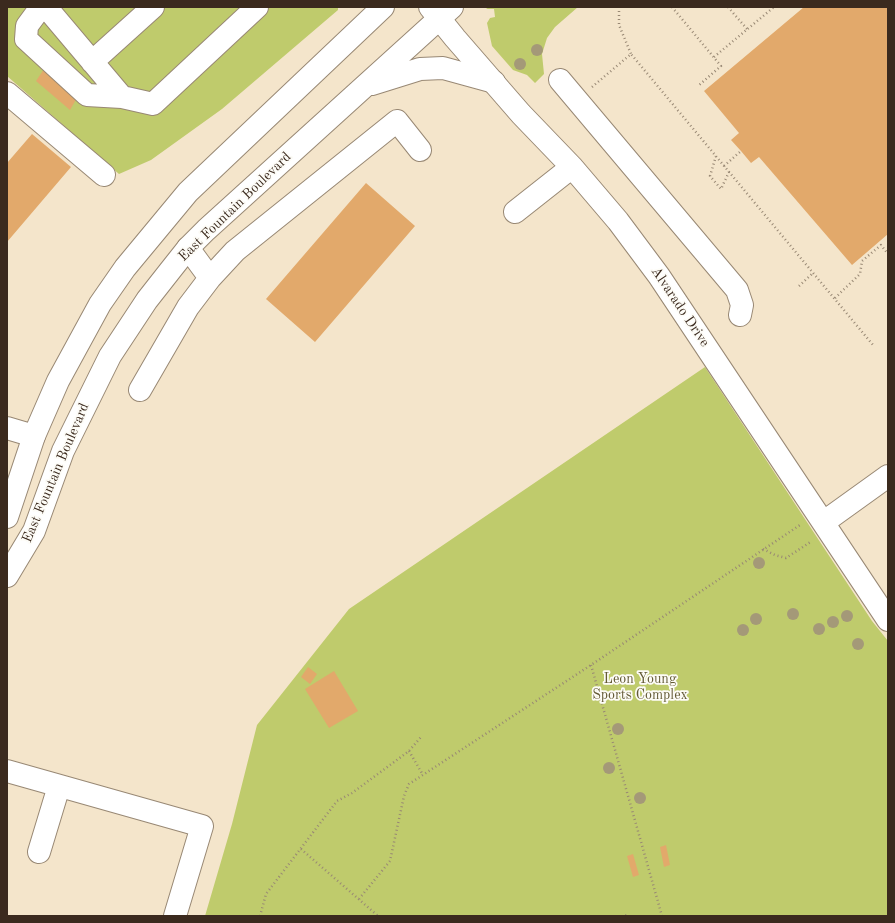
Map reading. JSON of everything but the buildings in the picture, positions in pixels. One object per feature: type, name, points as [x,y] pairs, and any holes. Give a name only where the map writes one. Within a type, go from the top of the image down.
[{"type":"main road","points":[[41,7],[27,26],[26,39],[87,95],[122,97],[153,104],[257,7]]},
{"type":"main road","points":[[46,7],[122,97]]},
{"type":"main road","points":[[92,62],[153,7]]},
{"type":"main road","name":"East Fountain Boulevard","points":[[7,517],[34,436],[58,381],[100,304],[157,227],[188,192],[383,7]]},
{"type":"main road","name":"East Fountain Boulevard","points":[[7,576],[34,531],[63,451],[110,356],[147,300],[188,248],[365,86],[440,11]]},
{"type":"main road","name":"Alvarado Drive","points":[[440,11],[494,82],[521,114],[572,167],[618,221],[660,276],[814,528],[888,620]]},
{"type":"main road","points":[[365,86],[420,69],[443,68],[494,82]]},
{"type":"main road","points":[[560,80],[737,290],[742,305],[740,315]]},
{"type":"main road","points":[[7,94],[104,175]]},
{"type":"main road","points":[[140,390],[188,307],[210,278],[235,252],[397,121],[420,150]]},
{"type":"main road","points":[[515,212],[572,167]]},
{"type":"main road","points":[[188,248],[210,278]]},
{"type":"main road","points":[[7,428],[34,436]]},
{"type":"main road","points":[[814,528],[888,476]]},
{"type":"main road","points":[[7,771],[202,826],[175,916]]},
{"type":"main road","points":[[39,852],[59,786]]},
{"type":"path","points":[[618,7],[619,25],[631,54],[873,345]]},
{"type":"path","points":[[672,7],[721,66],[698,86]]},
{"type":"path","points":[[728,7],[747,29]]},
{"type":"path","points":[[714,57],[774,7]]},
{"type":"path","points":[[577,100],[631,54]]},
{"type":"path","points":[[724,166],[741,151]]},
{"type":"path","points":[[716,156],[710,176],[721,189],[729,172]]},
{"type":"path","points":[[835,298],[860,274],[862,261],[881,246],[888,254]]},
{"type":"path","points":[[799,286],[813,273]]},
{"type":"path","points":[[359,900],[390,860],[404,796],[410,784],[764,549],[814,528]]},
{"type":"path","points":[[764,549],[775,555],[786,558],[814,528]]},
{"type":"path","points":[[591,665],[662,916]]},
{"type":"path","points":[[260,916],[266,894],[337,801],[352,793],[409,751],[421,736]]},
{"type":"path","points":[[409,751],[423,775]]},
{"type":"path","points":[[301,849],[378,916]]},
{"type":"green space","points":[[7,7],[338,7],[338,10],[222,109],[151,160],[119,174],[7,76]]},
{"type":"green space","points":[[489,7],[578,7],[555,27],[547,38],[542,54],[544,74],[535,83],[527,75],[513,70],[492,46],[487,23],[490,18],[495,17],[494,9],[486,9]]},
{"type":"green space","name":"Leon Young Sports Complex","points":[[705,367],[872,621],[888,641],[888,916],[205,916],[232,824],[257,725],[349,609]]}]
